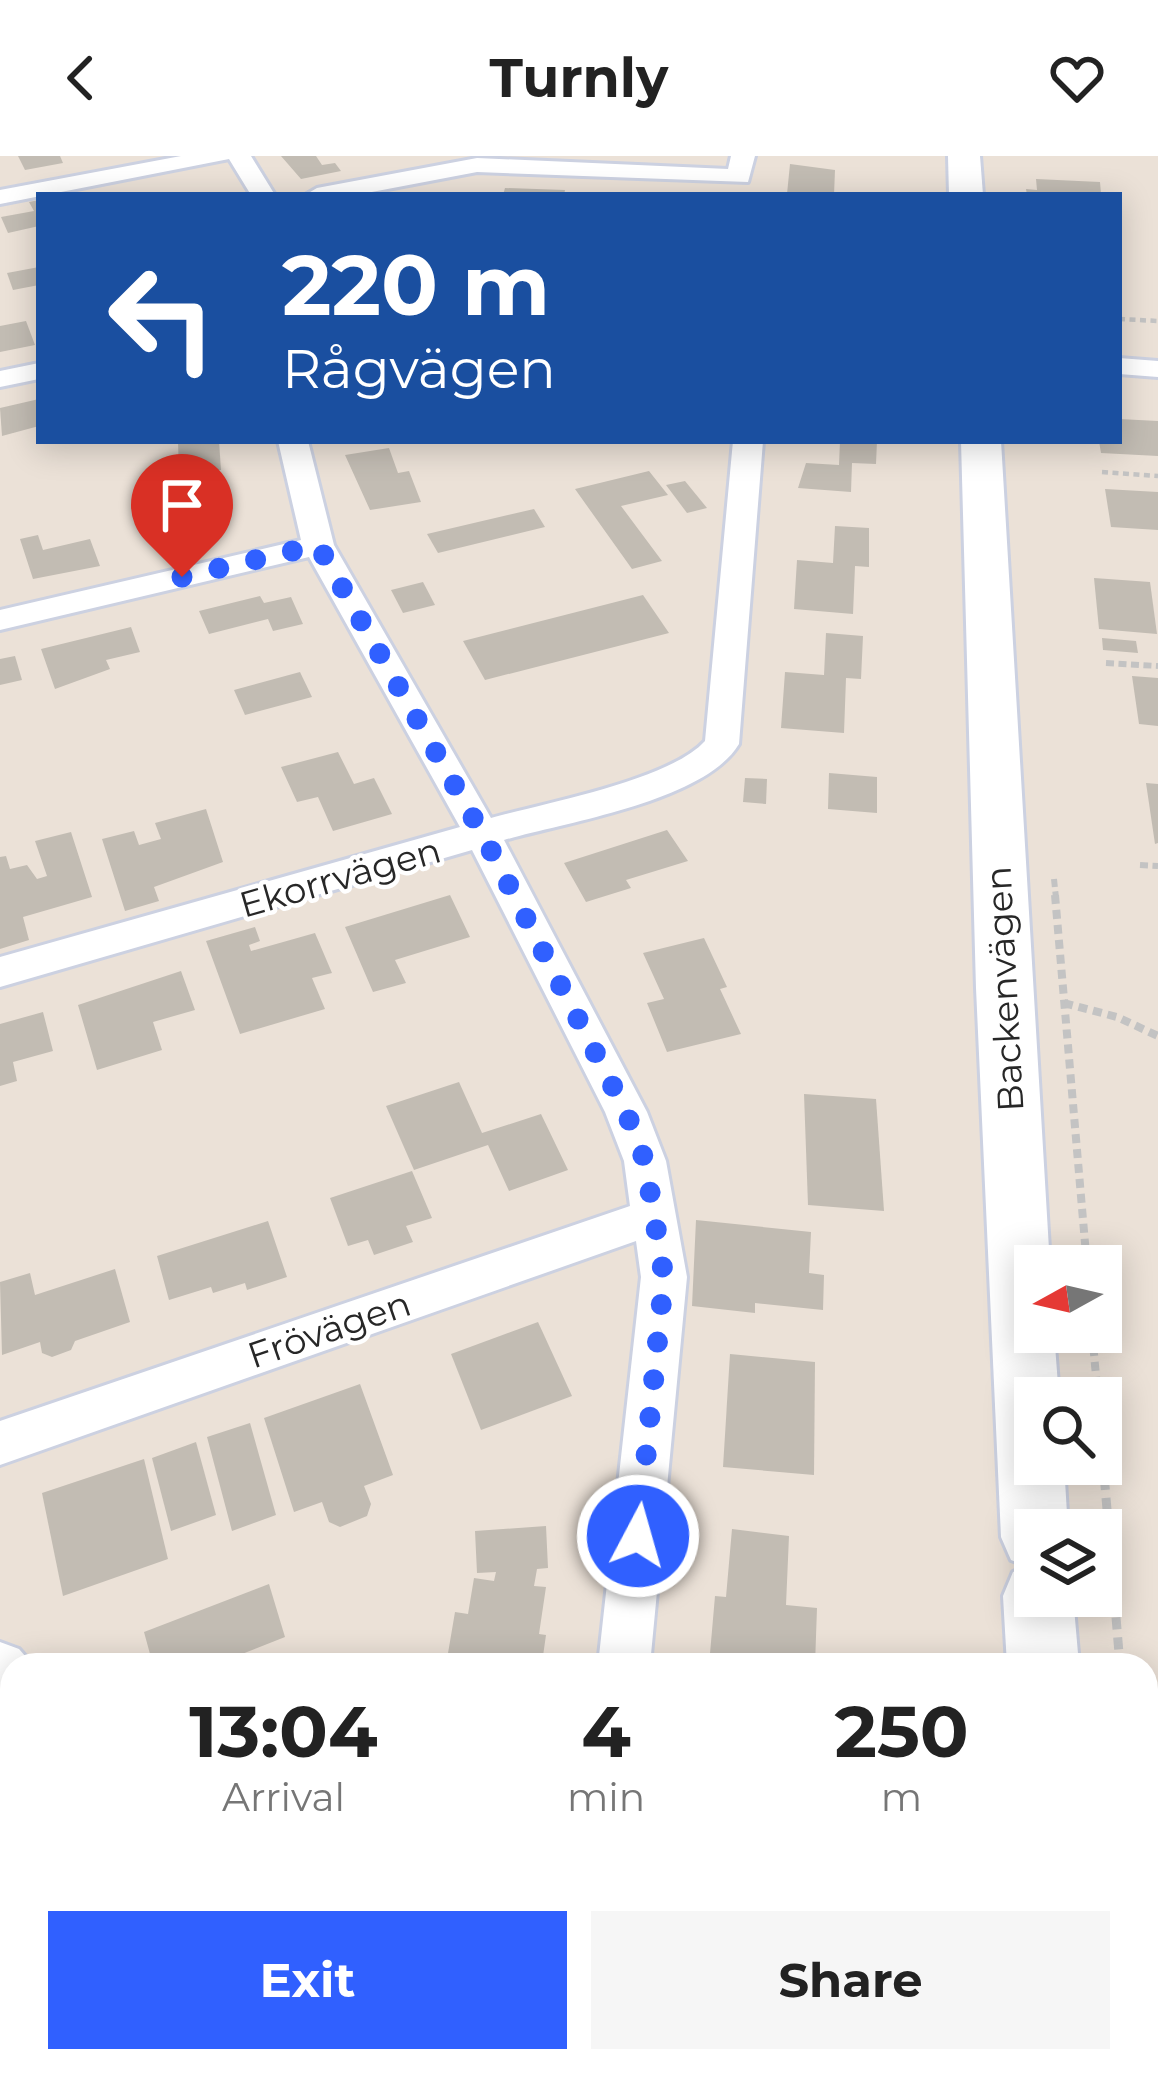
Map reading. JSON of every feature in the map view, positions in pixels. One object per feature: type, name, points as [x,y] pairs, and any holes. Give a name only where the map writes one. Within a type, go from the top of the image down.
[{"type":"street","points":[[0,196],[219,156]]},
{"type":"street","points":[[239,156],[261,192]]},
{"type":"street","points":[[964,156],[966,192]]},
{"type":"street","points":[[332,192],[477,165],[741,167]]},
{"type":"street","points":[[1122,366],[1158,369]]},
{"type":"street","points":[[0,379],[36,372]]},
{"type":"street","points":[[293,444],[318,545],[484,837],[626,1112],[645,1161],[664,1277],[625,1653]]},
{"type":"street","name":"Ekorrvägen","points":[[0,973],[484,837],[688,772],[706,762],[722,744],[748,444]]},
{"type":"street","name":"Backenvägen","points":[[981,444],[1003,988],[1033,1509]]},
{"type":"street","points":[[0,620],[318,545]]},
{"type":"street","name":"Frövägen","points":[[0,1442],[657,1215]]},
{"type":"street","points":[[1040,1617],[1041,1653]]},
{"type":"path","points":[[1122,320],[1158,321]]},
{"type":"path","points":[[1102,472],[1158,476]]},
{"type":"path","points":[[1106,663],[1158,666]]},
{"type":"path","points":[[1140,865],[1158,866]]},
{"type":"path","points":[[1003,988],[1117,1017],[1158,1036]]},
{"type":"path","points":[[1105,1485],[1119,1653]]},
{"type":"building","points":[[18,156],[60,156],[63,163],[25,170]]},
{"type":"building","points":[[281,156],[316,156],[322,165],[335,163],[341,171],[301,179]]},
{"type":"building","points":[[790,164],[835,170],[834,192],[787,192]]},
{"type":"building","points":[[1036,179],[1100,182],[1101,192],[1026,192],[1026,189],[1037,190]]},
{"type":"building","points":[[505,188],[565,190],[565,192],[504,192]]},
{"type":"building","points":[[36,201],[36,227],[8,233],[1,217],[34,211],[29,202]]},
{"type":"building","points":[[36,268],[36,286],[13,290],[7,273]]},
{"type":"building","points":[[26,321],[35,345],[0,352],[0,326]]},
{"type":"building","points":[[36,400],[36,427],[2,436],[0,408]]},
{"type":"building","points":[[1122,419],[1158,421],[1158,456],[1101,453],[1100,444],[1122,444]]},
{"type":"building","points":[[178,444],[219,444],[221,470],[179,474]]},
{"type":"building","points":[[840,444],[877,444],[876,464],[852,463],[851,492],[798,488],[806,463],[839,465]]},
{"type":"building","points":[[389,448],[398,473],[409,471],[421,502],[370,510],[345,455]]},
{"type":"building","points":[[649,471],[668,495],[621,506],[662,561],[632,569],[575,489]]},
{"type":"building","points":[[685,481],[707,508],[687,513],[666,485]]},
{"type":"building","points":[[1105,489],[1158,492],[1158,530],[1111,527]]},
{"type":"building","points":[[211,500],[223,525],[174,536],[178,544],[161,548],[154,532],[168,528],[161,511]]},
{"type":"building","points":[[534,509],[545,527],[438,553],[427,534]]},
{"type":"building","points":[[835,526],[869,528],[869,567],[855,566],[853,614],[794,609],[797,560],[833,563]]},
{"type":"building","points":[[38,535],[43,550],[90,539],[100,566],[33,579],[20,539]]},
{"type":"building","points":[[1094,578],[1150,582],[1157,634],[1099,629]]},
{"type":"building","points":[[423,582],[435,605],[403,613],[391,590]]},
{"type":"building","points":[[643,595],[669,633],[485,680],[463,641]]},
{"type":"building","points":[[260,596],[264,603],[291,597],[303,624],[273,631],[268,619],[209,634],[199,611]]},
{"type":"building","points":[[131,627],[140,652],[106,660],[110,669],[55,689],[41,649]]},
{"type":"building","points":[[826,633],[863,636],[861,679],[846,678],[844,733],[781,728],[785,672],[824,675]]},
{"type":"building","points":[[1102,638],[1136,641],[1138,653],[1103,650]]},
{"type":"building","points":[[15,656],[22,680],[0,685],[0,659]]},
{"type":"building","points":[[300,672],[312,697],[245,715],[234,690]]},
{"type":"building","points":[[1132,676],[1158,678],[1158,726],[1139,724]]},
{"type":"building","points":[[338,752],[354,784],[374,778],[392,814],[333,831],[318,797],[297,802],[281,767]]},
{"type":"building","points":[[829,773],[877,777],[877,813],[828,809]]},
{"type":"building","points":[[745,778],[767,779],[766,804],[743,802]]},
{"type":"building","points":[[1146,783],[1158,784],[1155,844]]},
{"type":"building","points":[[206,809],[223,862],[154,887],[159,901],[125,911],[102,839],[134,831],[139,845],[161,839],[155,823]]},
{"type":"building","points":[[667,830],[688,861],[626,880],[631,888],[586,902],[564,863]]},
{"type":"building","points":[[71,832],[92,897],[23,917],[29,940],[0,949],[0,857],[6,856],[10,869],[27,865],[37,879],[47,876],[35,841]]},
{"type":"building","points":[[450,895],[470,937],[395,960],[406,983],[373,992],[345,927]]},
{"type":"building","points":[[255,927],[260,941],[249,945],[251,951],[315,933],[332,973],[312,978],[325,1009],[240,1034],[206,941]]},
{"type":"building","points":[[704,938],[727,987],[720,989],[741,1034],[667,1052],[647,1003],[664,999],[643,953]]},
{"type":"building","points":[[181,971],[195,1010],[153,1022],[162,1050],[97,1070],[78,1005]]},
{"type":"building","points":[[43,1012],[53,1051],[13,1062],[17,1081],[0,1086],[0,1024]]},
{"type":"building","points":[[459,1082],[482,1133],[541,1114],[568,1170],[509,1191],[488,1145],[414,1170],[386,1106]]},
{"type":"building","points":[[804,1094],[876,1099],[884,1211],[808,1205]]},
{"type":"building","points":[[412,1171],[432,1218],[406,1226],[413,1242],[374,1255],[368,1240],[348,1246],[330,1198]]},
{"type":"building","points":[[696,1220],[811,1232],[809,1273],[824,1275],[823,1310],[755,1303],[755,1313],[692,1306]]},
{"type":"building","points":[[268,1221],[287,1277],[247,1290],[245,1283],[213,1293],[211,1287],[169,1300],[157,1256]]},
{"type":"building","points":[[115,1269],[130,1322],[75,1341],[71,1350],[52,1357],[42,1353],[40,1342],[2,1355],[0,1282],[30,1273],[35,1295]]},
{"type":"building","points":[[538,1322],[572,1396],[481,1430],[451,1354]]},
{"type":"building","points":[[730,1354],[815,1362],[814,1475],[723,1467]]},
{"type":"building","points":[[360,1384],[393,1475],[364,1486],[371,1504],[367,1516],[340,1527],[329,1522],[322,1502],[294,1512],[264,1418]]},
{"type":"building","points":[[250,1423],[276,1515],[232,1531],[207,1437]]},
{"type":"building","points":[[196,1442],[216,1515],[171,1531],[152,1458]]},
{"type":"building","points":[[144,1459],[168,1559],[63,1596],[42,1493]]},
{"type":"building","points":[[546,1526],[548,1568],[537,1569],[534,1586],[546,1587],[539,1634],[546,1635],[543,1653],[448,1653],[455,1612],[468,1614],[474,1578],[494,1581],[496,1572],[477,1573],[475,1531]]},
{"type":"building","points":[[732,1529],[789,1536],[786,1605],[817,1608],[815,1653],[710,1653],[715,1596],[726,1597]]},
{"type":"building","points":[[269,1584],[285,1637],[244,1653],[150,1653],[144,1632]]},
{"type":"route","points":[[182,577],[318,545],[484,837],[626,1112],[645,1161],[664,1277],[638,1536]]}]
